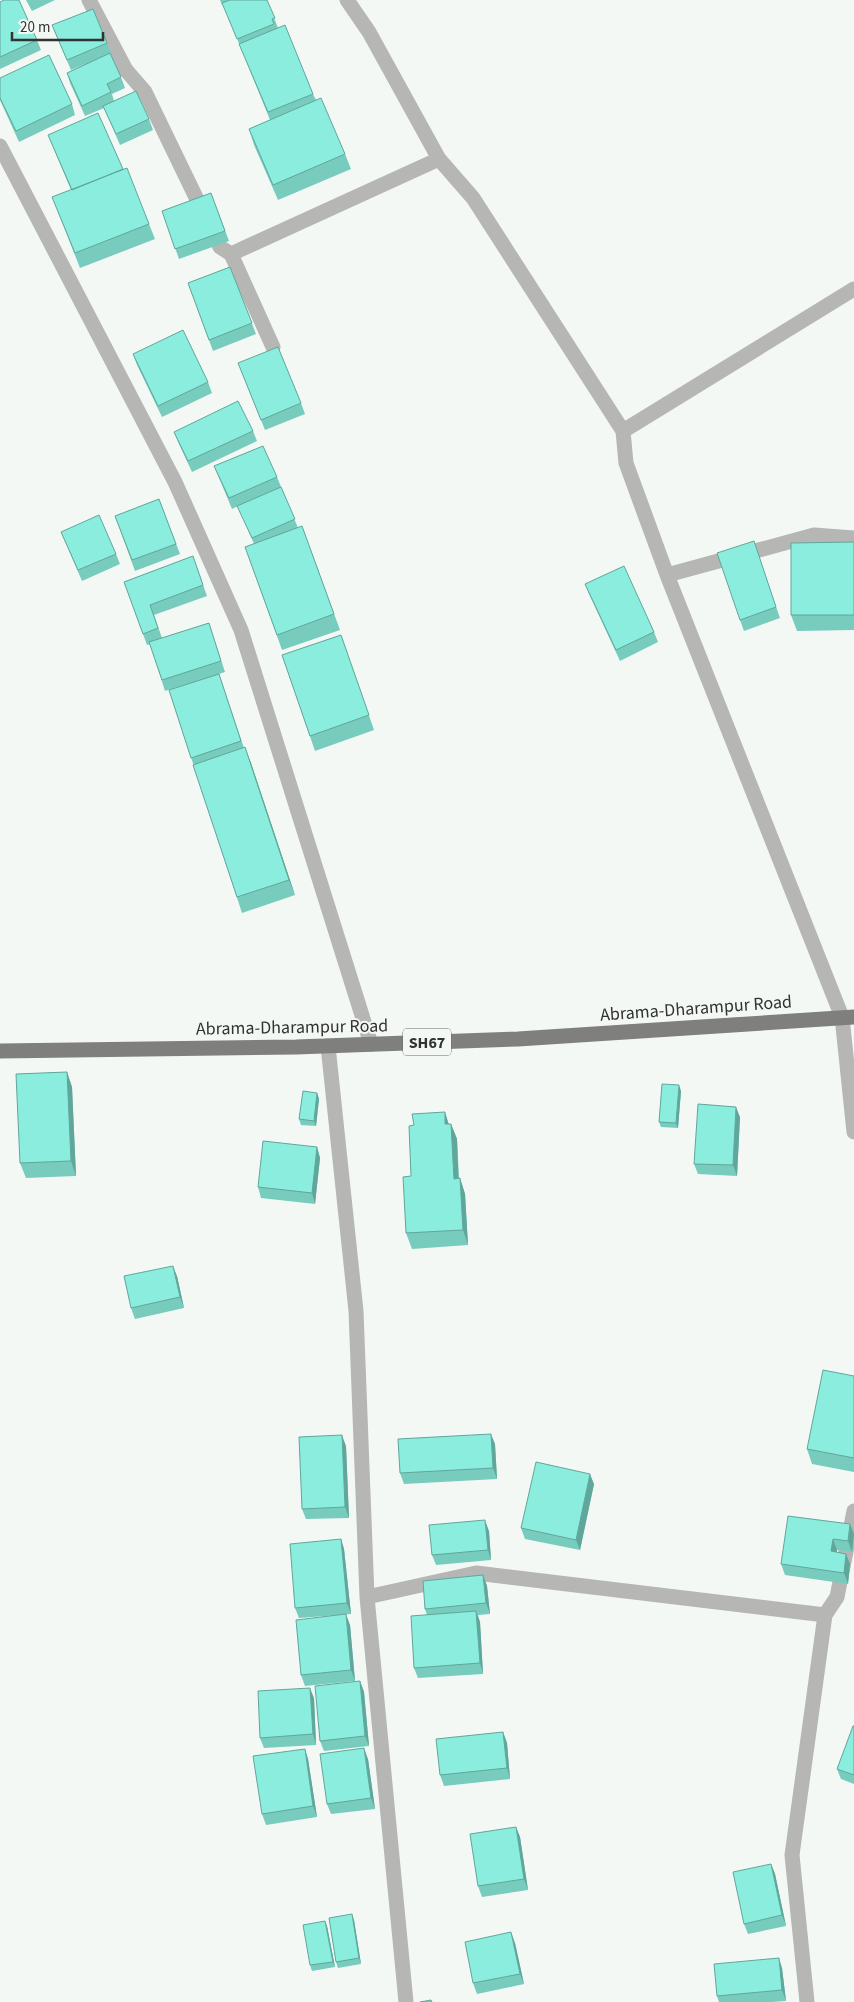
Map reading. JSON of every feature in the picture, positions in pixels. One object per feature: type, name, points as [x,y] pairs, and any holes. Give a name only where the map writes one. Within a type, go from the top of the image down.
[{"type":"main road","name":"Abrama-Dharampur Road","points":[[0,1051],[328,1046],[518,1038],[848,1017]]},
{"type":"street","points":[[88,0],[126,70],[145,92],[220,247],[231,254],[273,347]]},
{"type":"street","points":[[347,0],[369,32],[439,159],[473,198],[623,431],[626,462],[667,575],[848,1017],[854,1132]]},
{"type":"street","points":[[0,146],[175,482],[241,630],[371,1044]]},
{"type":"street","points":[[231,254],[439,159]]},
{"type":"street","points":[[623,431],[854,289]]},
{"type":"street","points":[[667,575],[814,535],[854,538]]},
{"type":"street","points":[[328,1046],[356,1310],[367,1597],[406,2002]]},
{"type":"street","points":[[806,2002],[792,1855],[825,1615],[837,1597],[854,1511]]},
{"type":"street","points":[[367,1597],[476,1573],[825,1615]]},
{"type":"building","points":[[4,0],[19,0],[37,40],[0,57],[0,2]]},
{"type":"building","points":[[230,0],[267,0],[275,18],[272,19],[274,24],[237,39],[222,3]]},
{"type":"building","points":[[93,9],[107,43],[67,60],[52,25]]},
{"type":"building","points":[[285,25],[313,94],[268,112],[239,44]]},
{"type":"building","points":[[110,53],[121,77],[107,84],[111,92],[82,106],[67,73]]},
{"type":"building","points":[[49,55],[72,104],[16,131],[0,98],[0,78]]},
{"type":"building","points":[[136,91],[149,119],[116,134],[103,106]]},
{"type":"building","points":[[321,98],[345,154],[273,185],[249,129]]},
{"type":"building","points":[[98,113],[123,169],[72,190],[48,135]]},
{"type":"building","points":[[127,168],[149,224],[75,253],[52,197]]},
{"type":"building","points":[[211,193],[225,231],[175,249],[162,211]]},
{"type":"building","points":[[230,267],[252,323],[209,340],[188,283]]},
{"type":"building","points":[[183,330],[208,382],[158,406],[133,354]]},
{"type":"building","points":[[278,347],[301,403],[261,420],[238,363]]},
{"type":"building","points":[[238,401],[253,431],[188,461],[174,432]]},
{"type":"building","points":[[263,446],[277,477],[229,498],[214,466]]},
{"type":"building","points":[[281,487],[295,519],[252,538],[237,506]]},
{"type":"building","points":[[159,499],[176,544],[132,560],[115,516]]},
{"type":"building","points":[[99,515],[116,554],[78,570],[61,532]]},
{"type":"building","points":[[302,526],[334,614],[277,635],[245,547]]},
{"type":"building","points":[[754,541],[776,607],[740,620],[717,553]]},
{"type":"building","points":[[854,542],[854,615],[791,615],[791,543]]},
{"type":"building","points":[[193,556],[203,585],[150,605],[158,628],[143,634],[124,582]]},
{"type":"building","points":[[624,566],[654,632],[616,650],[585,584]]},
{"type":"building","points":[[209,623],[221,661],[162,680],[149,642]]},
{"type":"building","points":[[341,635],[369,715],[310,736],[282,655]]},
{"type":"building","points":[[219,674],[241,741],[191,758],[169,690]]},
{"type":"building","points":[[245,747],[289,880],[237,897],[193,765]]},
{"type":"building","points":[[67,1072],[71,1161],[20,1163],[16,1074]]},
{"type":"building","points":[[662,1084],[679,1085],[676,1123],[659,1122]]},
{"type":"building","points":[[303,1091],[317,1093],[314,1121],[299,1119]]},
{"type":"building","points":[[698,1104],[736,1107],[733,1165],[694,1164]]},
{"type":"building","points":[[445,1112],[445,1124],[451,1124],[454,1179],[460,1178],[463,1230],[406,1233],[403,1177],[411,1176],[409,1126],[414,1125],[412,1114]]},
{"type":"building","points":[[263,1141],[317,1147],[312,1193],[258,1187]]},
{"type":"building","points":[[173,1266],[180,1297],[131,1308],[124,1276]]},
{"type":"building","points":[[823,1370],[854,1376],[854,1458],[807,1449]]},
{"type":"building","points":[[491,1434],[493,1468],[400,1473],[398,1439]]},
{"type":"building","points":[[342,1435],[345,1507],[302,1509],[299,1437]]},
{"type":"building","points":[[536,1462],[590,1474],[576,1540],[521,1528]]},
{"type":"building","points":[[788,1516],[850,1524],[848,1541],[833,1539],[831,1551],[846,1554],[844,1573],[781,1564]]},
{"type":"building","points":[[485,1520],[488,1550],[432,1555],[429,1525]]},
{"type":"building","points":[[341,1539],[347,1603],[295,1608],[290,1544]]},
{"type":"building","points":[[483,1575],[486,1603],[425,1609],[423,1581]]},
{"type":"building","points":[[476,1611],[480,1663],[414,1668],[411,1616]]},
{"type":"building","points":[[346,1614],[351,1670],[301,1675],[296,1620]]},
{"type":"building","points":[[360,1681],[365,1736],[320,1741],[315,1686]]},
{"type":"building","points":[[310,1688],[313,1734],[260,1738],[258,1691]]},
{"type":"building","points":[[854,1726],[854,1775],[837,1769]]},
{"type":"building","points":[[503,1732],[507,1768],[440,1775],[436,1739]]},
{"type":"building","points":[[364,1748],[371,1798],[327,1804],[320,1754]]},
{"type":"building","points":[[305,1749],[313,1806],[262,1814],[253,1756]]},
{"type":"building","points":[[516,1827],[524,1879],[478,1886],[470,1834]]},
{"type":"building","points":[[771,1864],[782,1915],[744,1924],[733,1872]]},
{"type":"building","points":[[352,1914],[359,1958],[336,1962],[329,1918]]},
{"type":"building","points":[[325,1921],[333,1962],[310,1965],[303,1925]]},
{"type":"building","points":[[511,1932],[520,1974],[473,1983],[465,1942]]},
{"type":"building","points":[[779,1958],[782,1990],[717,1996],[714,1964]]}]
